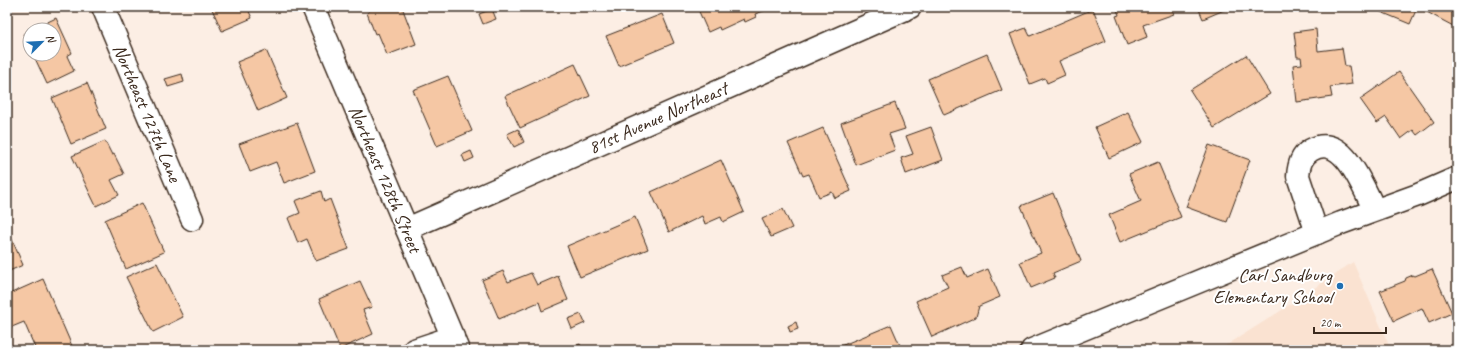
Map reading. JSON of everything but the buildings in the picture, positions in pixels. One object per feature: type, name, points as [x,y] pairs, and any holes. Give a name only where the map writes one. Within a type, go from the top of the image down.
[{"type":"street","name":"Northeast 127th Lane","points":[[103,7],[192,219]]},
{"type":"street","name":"Northeast 128th Street","points":[[313,7],[406,229],[456,343]]},
{"type":"street","name":"81st Avenue Northeast","points":[[406,229],[910,7]]},
{"type":"street","points":[[1316,233],[1298,176],[1298,168],[1302,159],[1308,152],[1316,148],[1331,147],[1344,154],[1375,210]]},
{"type":"street","points":[[1032,350],[1316,233],[1457,178]]},
{"type":"street","points":[[414,350],[456,343]]},
{"type":"shaded area","name":"Carl Sandburg Elementary School","points":[[1353,262],[1391,350],[1219,350],[1282,310]]},
{"type":"place","name":"Carl Sandburg Elementary School","points":[[1340,286]]}]
